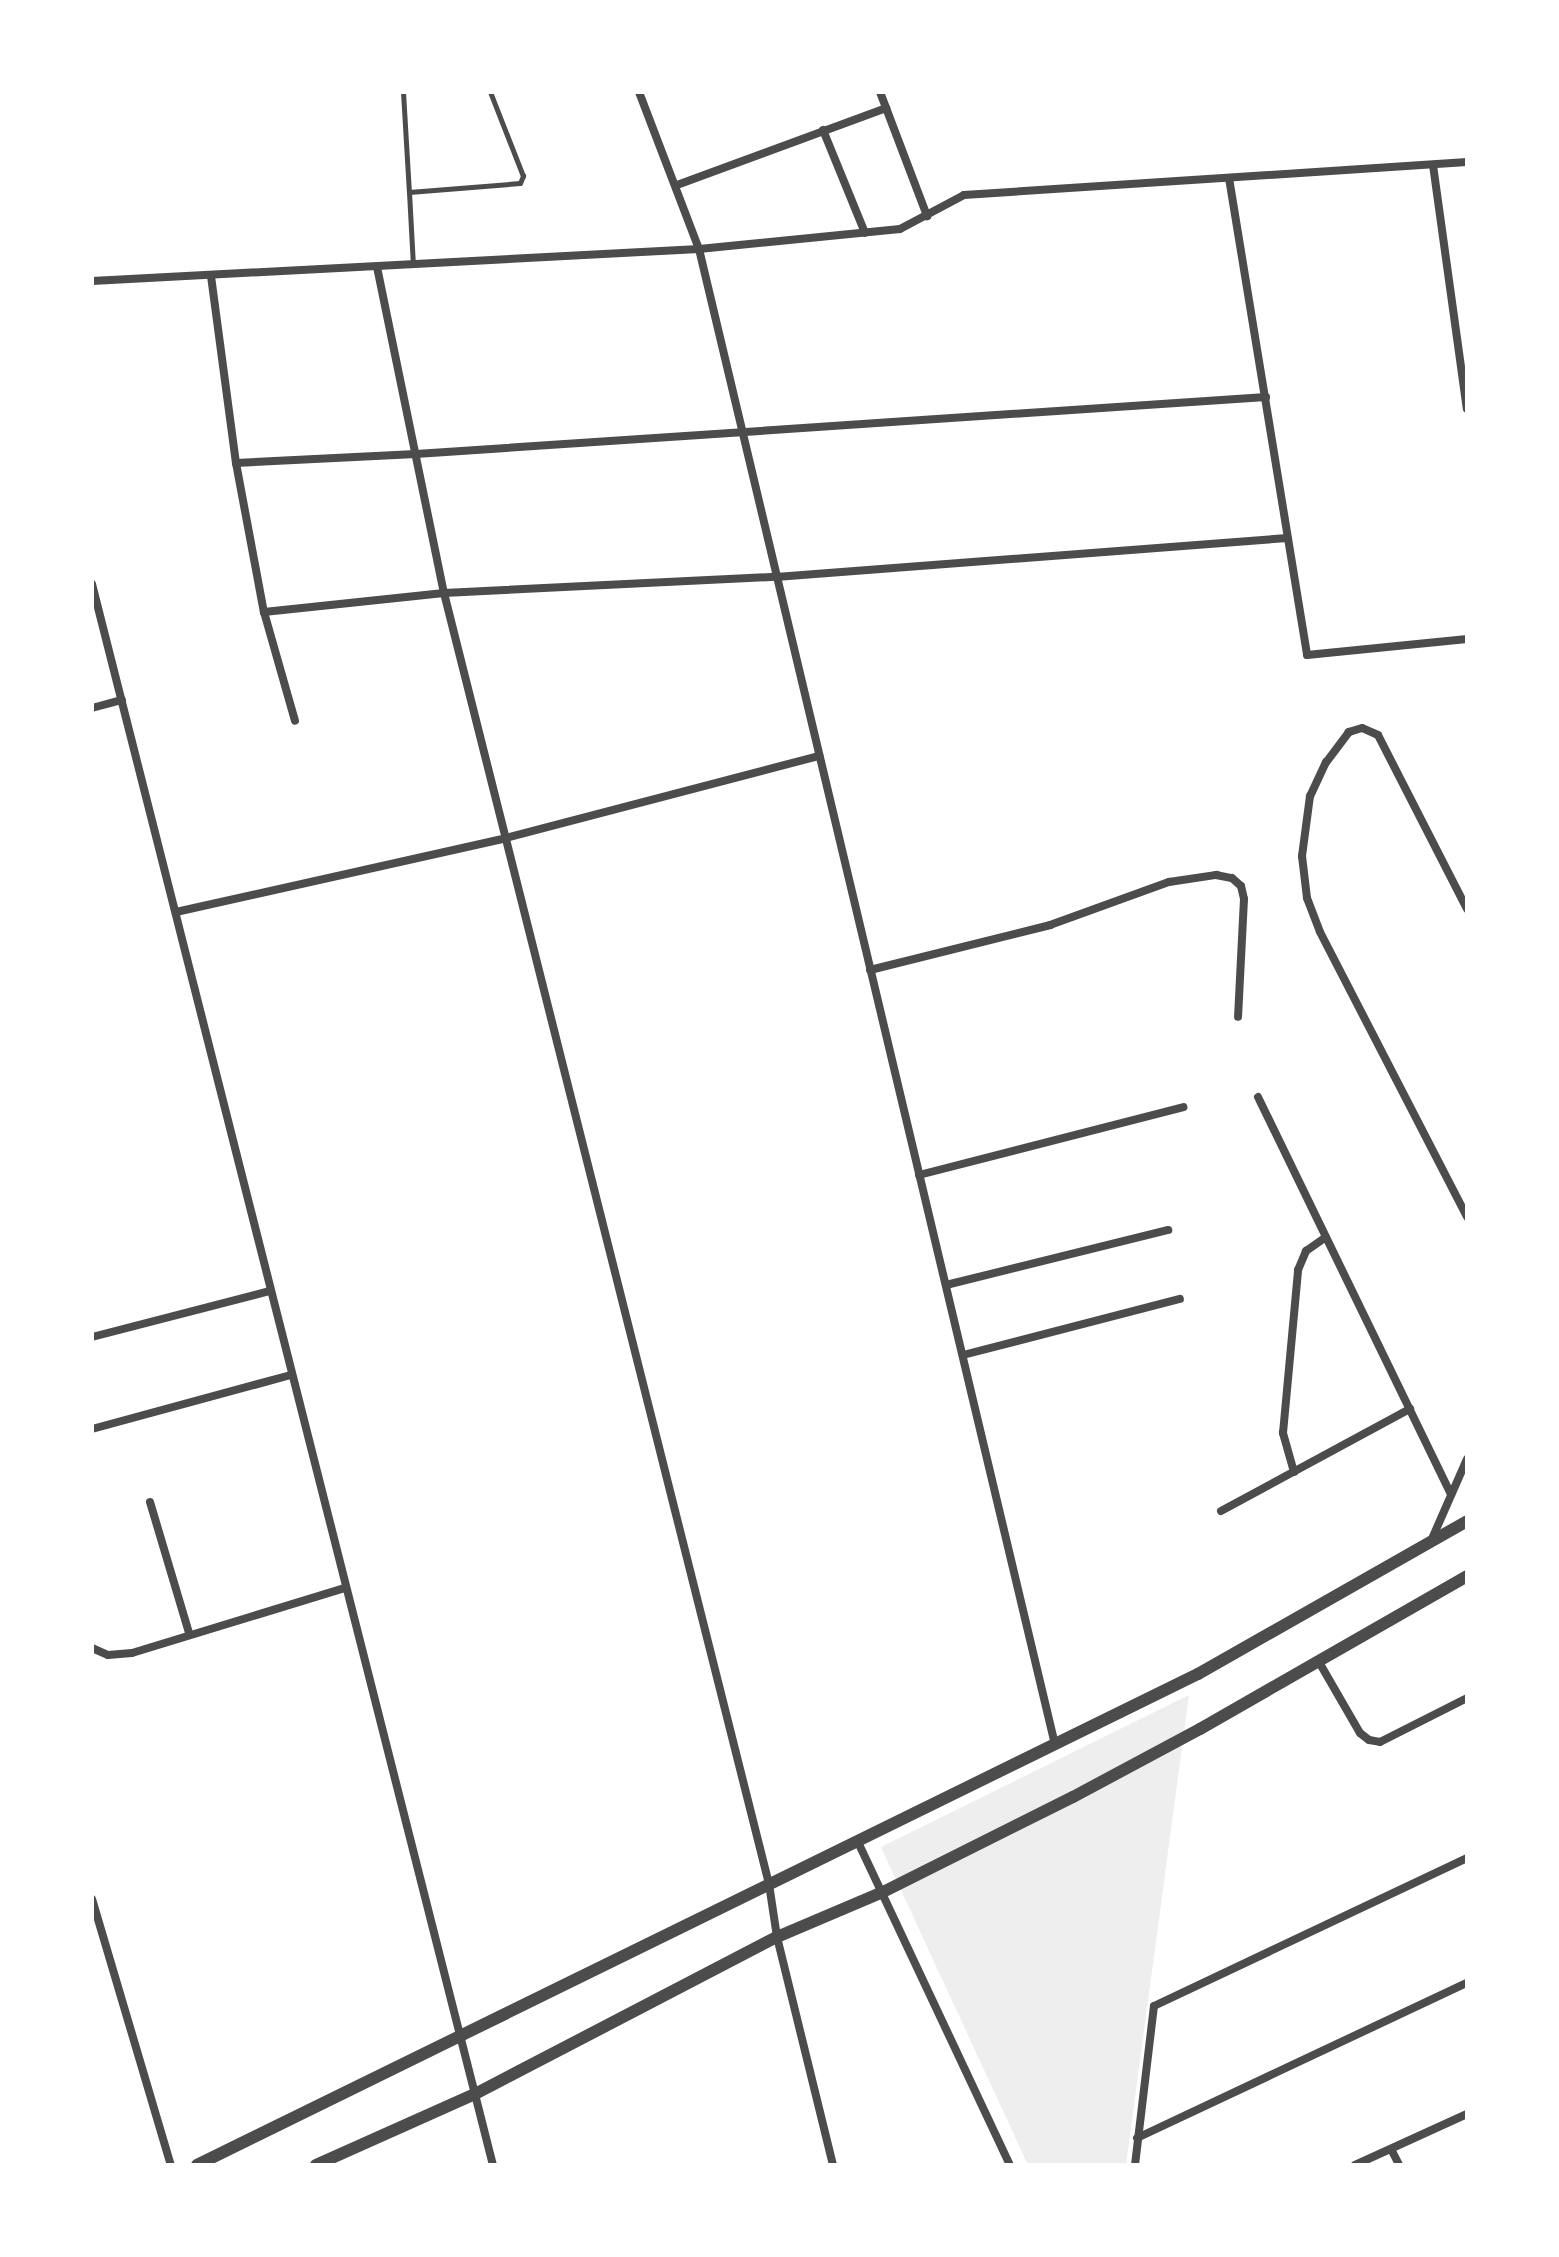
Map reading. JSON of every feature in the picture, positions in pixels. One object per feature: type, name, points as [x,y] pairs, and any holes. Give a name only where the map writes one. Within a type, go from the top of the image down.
[{"type":"street","points":[[639,92],[699,249],[1055,1744]]},
{"type":"street","points":[[880,92],[927,216]]},
{"type":"street","points":[[677,185],[886,108]]},
{"type":"street","points":[[823,130],[865,233]]},
{"type":"street","points":[[92,281],[699,249],[900,229],[927,216],[941,204],[964,195],[1467,162]]},
{"type":"street","points":[[1433,165],[1467,409]]},
{"type":"street","points":[[1229,178],[1307,655],[1467,639]]},
{"type":"street","points":[[377,267],[444,593],[769,1884],[777,1937],[833,2165]]},
{"type":"street","points":[[211,276],[236,463],[264,612],[295,721]]},
{"type":"street","points":[[236,463],[416,454],[1266,397]]},
{"type":"street","points":[[264,612],[444,593],[776,577],[1288,538]]},
{"type":"street","points":[[92,584],[344,1588],[462,2033],[493,2165]]},
{"type":"street","points":[[92,708],[122,700]]},
{"type":"street","points":[[1467,909],[1378,735],[1362,728],[1349,732],[1326,762],[1310,796],[1302,856],[1307,898],[1320,932],[1467,1217]]},
{"type":"street","points":[[176,912],[506,838],[819,756]]},
{"type":"street","points":[[870,970],[1050,925],[1169,882],[1216,875],[1232,878],[1241,886],[1244,899],[1238,1017]]},
{"type":"street","points":[[1258,1097],[1451,1495]]},
{"type":"street","points":[[919,1175],[1183,1107]]},
{"type":"street","points":[[946,1285],[1168,1230]]},
{"type":"street","points":[[1294,1472],[1283,1433],[1298,1270],[1306,1251],[1326,1237]]},
{"type":"street","points":[[92,1337],[270,1291]]},
{"type":"street","points":[[963,1355],[1180,1299]]},
{"type":"street","points":[[92,1429],[291,1375]]},
{"type":"street","points":[[1221,1511],[1410,1409]]},
{"type":"street","points":[[1431,1541],[1467,1459]]},
{"type":"street","points":[[150,1502],[189,1633]]},
{"type":"street","points":[[197,2165],[1198,1674],[1467,1521]]},
{"type":"street","points":[[316,2165],[475,2094],[777,1937],[883,1892],[1073,1797],[1319,1662],[1467,1576]]},
{"type":"street","points":[[92,1648],[108,1655],[132,1653],[189,1633],[344,1588]]},
{"type":"street","points":[[1319,1662],[1360,1733],[1369,1740],[1380,1742],[1467,1698]]},
{"type":"street","points":[[857,1840],[1010,2165]]},
{"type":"street","points":[[1135,2165],[1154,2006],[1467,1858]]},
{"type":"street","points":[[92,1899],[171,2165]]},
{"type":"street","points":[[1137,2138],[1467,1983]]},
{"type":"street","points":[[1355,2165],[1467,2114]]},
{"type":"street","points":[[1391,2149],[1399,2165]]},
{"type":"lane","points":[[403,92],[413,265]]},
{"type":"lane","points":[[409,192],[520,183],[523,176],[490,92]]},
{"type":"shaded area","points":[[1189,1695],[1126,2165],[1028,2165],[881,1847]]}]
